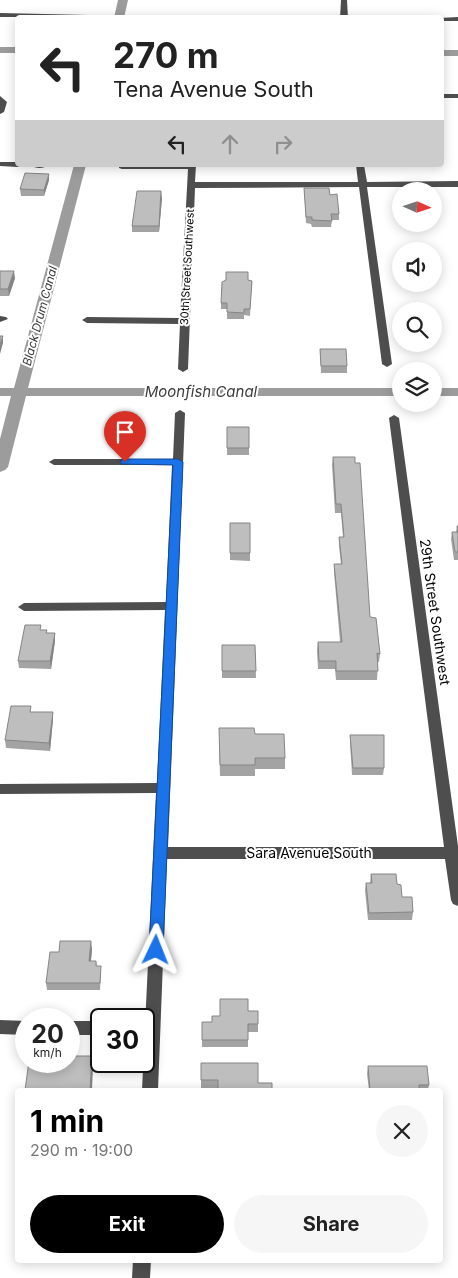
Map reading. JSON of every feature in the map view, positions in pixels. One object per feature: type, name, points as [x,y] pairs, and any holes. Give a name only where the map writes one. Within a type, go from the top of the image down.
[{"type":"street","points":[[344,0],[344,15]]},
{"type":"street","points":[[0,16],[15,16]]},
{"type":"street","points":[[444,19],[458,19]]},
{"type":"street","points":[[444,96],[458,96]]},
{"type":"street","points":[[0,98],[3,102],[0,112]]},
{"type":"street","points":[[0,164],[15,165]]},
{"type":"street","name":"30th Street Southwest","points":[[183,369],[192,167]]},
{"type":"street","points":[[360,167],[387,364]]},
{"type":"street","points":[[191,184],[458,184]]},
{"type":"street","points":[[88,320],[185,321]]},
{"type":"street","points":[[149,1008],[160,853],[180,413]]},
{"type":"street","name":"29th Street Southwest","points":[[394,418],[455,853],[458,900]]},
{"type":"street","points":[[54,462],[178,462]]},
{"type":"street","points":[[24,606],[171,606]]},
{"type":"street","points":[[0,789],[163,788]]},
{"type":"street","name":"Sara Avenue South","points":[[160,853],[455,853]]},
{"type":"street","points":[[0,1027],[15,1028]]},
{"type":"street","points":[[149,1073],[150,1088]]},
{"type":"street","points":[[141,1278],[142,1263]]},
{"type":"building","points":[[25,173],[49,174],[44,190],[20,189]]},
{"type":"building","points":[[304,188],[329,188],[330,195],[337,194],[339,214],[331,214],[332,221],[312,220],[312,217],[306,217]]},
{"type":"building","points":[[137,191],[161,191],[159,226],[132,226]]},
{"type":"building","points":[[0,271],[14,271],[8,289],[0,289]]},
{"type":"building","points":[[226,272],[248,272],[248,280],[252,281],[250,309],[244,309],[244,313],[227,312],[227,303],[221,303],[222,282],[226,280]]},
{"type":"building","points":[[320,349],[346,349],[347,366],[321,366]]},
{"type":"building","points":[[227,427],[249,427],[249,448],[227,448]]},
{"type":"building","points":[[333,457],[355,457],[355,463],[360,463],[370,617],[376,618],[380,654],[377,653],[378,671],[336,671],[336,661],[319,661],[318,642],[342,642],[334,564],[342,564],[339,537],[344,537],[341,504],[336,504]]},
{"type":"building","points":[[230,523],[250,523],[250,553],[230,553]]},
{"type":"building","points":[[452,532],[458,532],[458,552],[455,552]]},
{"type":"building","points":[[25,625],[41,625],[40,630],[47,630],[46,633],[55,633],[50,661],[18,661]]},
{"type":"building","points":[[222,645],[255,645],[256,671],[222,671]]},
{"type":"building","points":[[11,706],[31,706],[30,712],[53,712],[49,743],[5,740]]},
{"type":"building","points":[[219,728],[254,728],[255,734],[284,734],[285,758],[255,758],[255,765],[220,765]]},
{"type":"building","points":[[350,735],[384,735],[384,768],[353,768]]},
{"type":"building","points":[[371,874],[396,874],[397,884],[401,885],[402,897],[412,897],[413,912],[369,913],[366,883],[372,883]]},
{"type":"building","points":[[60,941],[91,941],[89,961],[96,961],[96,966],[101,966],[100,983],[46,983],[50,952],[59,952]]},
{"type":"building","points":[[220,999],[248,999],[248,1011],[258,1011],[258,1024],[248,1024],[248,1040],[202,1040],[202,1022],[212,1022],[212,1016],[220,1016]]},
{"type":"building","points":[[80,1056],[90,1056],[90,1088],[25,1088],[27,1073],[80,1073]]},
{"type":"building","points":[[201,1063],[258,1063],[258,1083],[272,1083],[272,1088],[218,1088],[218,1080],[201,1080]]},
{"type":"building","points":[[368,1066],[427,1066],[429,1085],[419,1085],[419,1088],[370,1088]]},
{"type":"waterway","name":"Black Drum Canal","points":[[120,15],[123,0]]},
{"type":"waterway","points":[[0,50],[15,50]]},
{"type":"waterway","points":[[444,53],[458,53]]},
{"type":"waterway","name":"Black Drum Canal","points":[[20,392],[79,167]]},
{"type":"waterway","name":"Moonfish Canal","points":[[0,392],[20,392]]},
{"type":"waterway","name":"Black Drum Canal","points":[[0,467],[20,392]]},
{"type":"waterway","name":"Moonfish Canal","points":[[20,392],[392,392]]},
{"type":"waterway","name":"Moonfish Canal","points":[[442,392],[458,392]]},
{"type":"route","points":[[125,462],[178,462],[156,950]]}]
